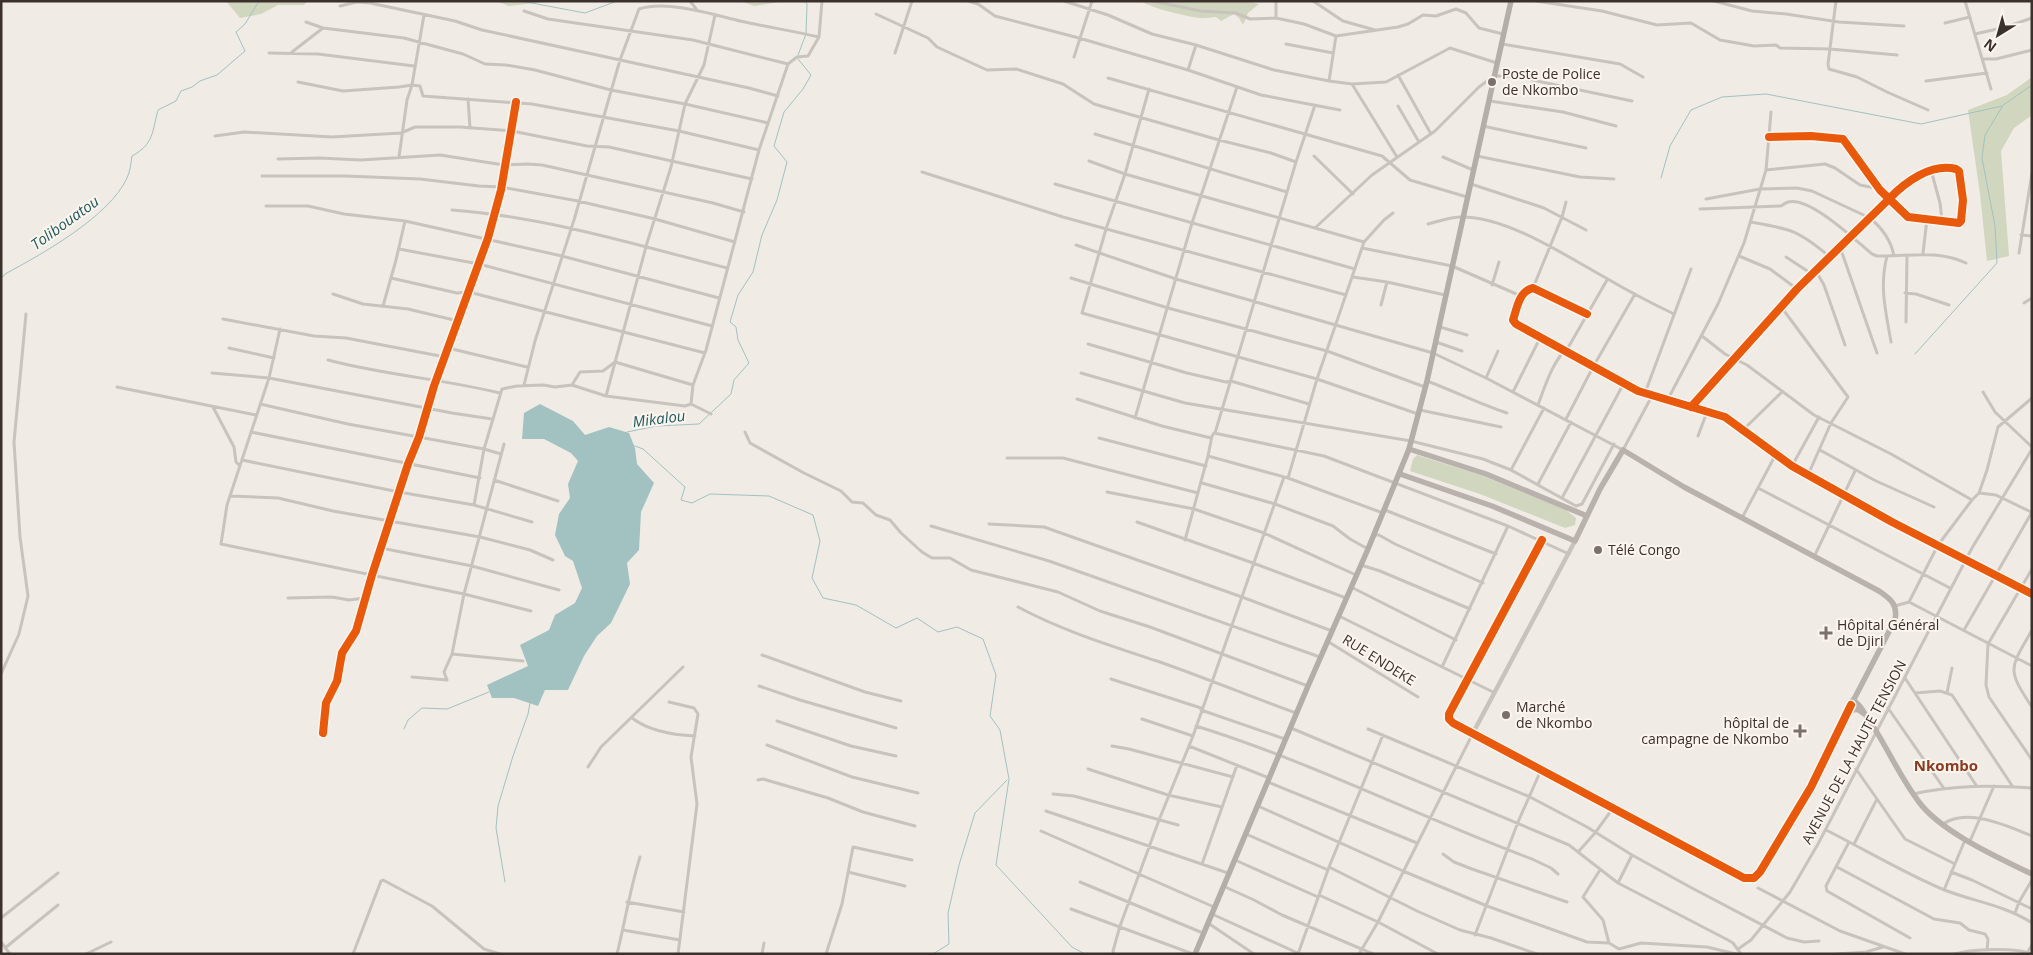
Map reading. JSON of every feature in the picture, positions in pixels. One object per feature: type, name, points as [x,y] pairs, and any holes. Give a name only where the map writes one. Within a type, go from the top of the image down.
[{"type":"highway","points":[[1197,953],[1207,922],[1384,512],[1409,449],[1436,342],[1510,1]]},
{"type":"main road","points":[[1409,449],[1486,474],[1587,516]]},
{"type":"main road","points":[[1400,474],[1500,509],[1575,541],[1623,450],[1684,487],[1888,597],[1895,606],[1896,615],[1893,625],[1850,705]]},
{"type":"main road","points":[[1858,689],[1860,707],[1876,729],[1913,794],[1927,812],[1968,840],[2032,874]]},
{"type":"main road","points":[[1850,705],[1860,707]]},
{"type":"main road","points":[[1850,705],[1860,707]]},
{"type":"street","points":[[662,1],[666,6]]},
{"type":"street","points":[[690,1],[697,10]]},
{"type":"street","points":[[691,404],[693,385],[705,353],[768,123],[788,64],[797,57],[808,56],[819,37],[822,1]]},
{"type":"street","points":[[895,53],[902,26],[912,1]]},
{"type":"street","points":[[968,1],[978,4],[995,16],[1188,70],[1272,99],[1340,110]]},
{"type":"street","points":[[1064,1],[1112,17],[1152,34],[1196,45],[1274,70],[1329,81],[1352,84],[1380,83],[1450,48],[1497,63]]},
{"type":"street","points":[[1074,57],[1092,1]]},
{"type":"street","points":[[1152,1],[1201,11],[1236,13],[1250,19],[1276,18],[1304,24],[1336,36],[1403,26],[1423,15],[1436,16],[1456,9],[1466,13],[1479,28],[1503,34]]},
{"type":"street","points":[[1276,1],[1276,18]]},
{"type":"street","points":[[1313,1],[1343,21],[1375,30]]},
{"type":"street","points":[[1536,1],[1602,11],[1657,25],[1691,23],[1722,41],[1758,46],[1776,45],[1780,48],[1830,49],[1897,55]]},
{"type":"street","points":[[1714,1],[1752,10],[1834,22],[1904,26]]},
{"type":"street","points":[[1836,1],[1828,67],[1832,70],[1858,77],[1928,110]]},
{"type":"street","points":[[1965,1],[1991,89]]},
{"type":"street","points":[[340,6],[363,2],[424,14],[482,30],[778,96]]},
{"type":"street","points":[[524,385],[527,367],[571,229],[602,118],[620,60],[639,9],[645,6],[684,6],[715,15],[819,37]]},
{"type":"street","points":[[524,11],[548,19],[709,44],[788,64]]},
{"type":"street","points":[[399,157],[407,100],[412,85],[424,14]]},
{"type":"street","points":[[876,14],[928,38],[937,47],[988,70],[1016,69],[1063,84],[1094,104],[1219,140],[1271,152],[1296,162]]},
{"type":"street","points":[[606,396],[647,246],[673,161],[685,104],[699,77],[715,15]]},
{"type":"street","points":[[1944,23],[1970,17]]},
{"type":"street","points":[[1975,34],[2006,27],[2032,18]]},
{"type":"street","points":[[306,22],[323,28],[362,32],[418,42],[463,54],[485,64],[506,64],[535,70],[611,90],[685,104],[768,123]]},
{"type":"street","points":[[292,52],[323,28]]},
{"type":"street","points":[[1329,81],[1336,36]]},
{"type":"street","points":[[1286,44],[1333,53]]},
{"type":"street","points":[[1501,44],[1620,64],[1643,77]]},
{"type":"street","points":[[1188,70],[1196,45]]},
{"type":"street","points":[[1983,59],[1996,59],[2032,50]]},
{"type":"street","points":[[269,53],[292,52],[414,66]]},
{"type":"street","points":[[1926,81],[1986,74]]},
{"type":"street","points":[[1398,75],[1431,134]]},
{"type":"street","points":[[1315,228],[1372,175],[1431,134],[1473,92],[1494,76],[1513,76],[1632,101]]},
{"type":"street","points":[[1108,78],[1382,156],[1410,180],[1467,197]]},
{"type":"street","points":[[298,82],[343,91],[412,85],[420,86],[423,96],[516,102],[679,132],[760,150]]},
{"type":"street","points":[[1352,84],[1397,157]]},
{"type":"street","points":[[1135,418],[1192,224],[1211,168],[1227,111],[1237,87]]},
{"type":"street","points":[[1149,89],[1082,313],[1317,379],[1419,412],[1501,427]]},
{"type":"street","points":[[468,99],[470,128]]},
{"type":"street","points":[[1489,101],[1563,112],[1616,126]]},
{"type":"street","points":[[323,733],[326,703],[337,682],[342,653],[356,631],[408,464],[488,238],[501,187],[516,102]]},
{"type":"street","points":[[1185,540],[1202,483],[1212,434],[1215,433],[1223,409],[1237,356],[1315,105]]},
{"type":"street","points":[[1398,106],[1419,142]]},
{"type":"street","points":[[1668,399],[1731,277],[1751,222],[1766,170],[1771,112]]},
{"type":"street","points":[[1483,126],[1586,148]]},
{"type":"street","points":[[215,136],[244,132],[332,137],[402,132],[415,127],[512,131],[609,147],[752,179]]},
{"type":"street","points":[[1095,134],[1287,192]]},
{"type":"street","points":[[1691,407],[1782,308],[1797,289],[1889,199],[1901,185],[1931,170],[1954,168],[1959,171],[1963,200],[1962,221],[1959,223],[1909,217],[1889,199],[1880,190],[1843,139],[1811,136],[1769,137]]},
{"type":"street","points":[[278,159],[361,160],[440,155],[504,165],[528,164],[586,174],[744,212]]},
{"type":"street","points":[[1314,156],[1352,194]]},
{"type":"street","points":[[1476,156],[1580,177],[1614,179]]},
{"type":"street","points":[[1443,157],[1473,170]]},
{"type":"street","points":[[1090,161],[1125,174],[1364,242]]},
{"type":"street","points":[[1766,170],[1825,164],[1835,168],[1860,185],[1880,190]]},
{"type":"street","points":[[1931,170],[1940,203],[1942,220]]},
{"type":"street","points":[[922,172],[1106,229],[1346,295]]},
{"type":"street","points":[[2019,253],[2032,173]]},
{"type":"street","points":[[262,176],[355,176],[420,179],[501,187],[578,201],[655,219],[735,242]]},
{"type":"street","points":[[1470,183],[1536,206],[1586,230]]},
{"type":"street","points":[[1055,184],[1355,269]]},
{"type":"street","points":[[1706,199],[1760,189],[1797,188],[1812,191],[1870,218],[1877,224],[1891,244],[1894,256]]},
{"type":"street","points":[[1533,288],[1562,217],[1566,202]]},
{"type":"street","points":[[1700,209],[1781,206],[1790,202],[1804,205],[1823,214],[1872,254],[1894,256],[1923,253],[1966,263]]},
{"type":"street","points":[[266,206],[308,206],[344,214],[405,221],[562,256],[719,298]]},
{"type":"street","points":[[452,210],[495,213],[571,229],[647,246],[727,268]]},
{"type":"street","points":[[1114,954],[1113,950],[1120,926],[1168,795],[1193,736],[1264,534],[1296,450],[1317,379],[1364,242],[1393,213]]},
{"type":"street","points":[[1428,224],[1448,218],[1463,217],[1499,225],[1550,246],[1607,280],[1674,314]]},
{"type":"street","points":[[1923,253],[1927,219]]},
{"type":"street","points":[[382,306],[399,249],[405,221]]},
{"type":"street","points":[[1751,222],[1792,230],[1810,239],[1830,257]]},
{"type":"street","points":[[2022,235],[2032,236]]},
{"type":"street","points":[[1076,245],[1176,279],[1433,353],[1598,435],[1623,450],[1653,394]]},
{"type":"street","points":[[1840,247],[1877,353]]},
{"type":"street","points":[[1362,248],[1452,266],[1472,273],[1492,285],[1521,296]]},
{"type":"street","points":[[399,249],[479,264],[712,326]]},
{"type":"street","points":[[1906,322],[1907,255]]},
{"type":"street","points":[[1738,256],[1770,269],[1797,289]]},
{"type":"street","points":[[1887,256],[1882,275],[1884,307],[1891,342]]},
{"type":"street","points":[[1786,257],[1812,274]]},
{"type":"street","points":[[1492,285],[1499,262]]},
{"type":"street","points":[[1645,393],[1691,270]]},
{"type":"street","points":[[1816,271],[1826,291],[1845,345]]},
{"type":"street","points":[[1353,277],[1387,282],[1446,295]]},
{"type":"street","points":[[391,278],[456,293],[469,292],[705,353]]},
{"type":"street","points":[[1071,278],[1168,308],[1327,351],[1468,397],[1478,403],[1507,413]]},
{"type":"street","points":[[1538,405],[1547,381],[1607,280]]},
{"type":"street","points":[[1381,305],[1387,282]]},
{"type":"street","points":[[1587,314],[1533,288],[1526,290],[1521,296],[1513,322],[1593,367],[1645,393],[1725,417],[1792,466],[1892,522],[2032,594]]},
{"type":"street","points":[[1905,292],[1949,305]]},
{"type":"street","points":[[333,294],[362,304],[408,309],[458,321]]},
{"type":"street","points":[[1566,419],[1635,294]]},
{"type":"street","points":[[2024,304],[2032,298]]},
{"type":"street","points":[[1782,308],[1848,397],[1832,423],[1808,475]]},
{"type":"street","points":[[1,674],[19,634],[28,596],[20,537],[14,442],[26,314]]},
{"type":"street","points":[[223,319],[323,337],[346,338],[445,357]]},
{"type":"street","points":[[1439,326],[1467,335]]},
{"type":"street","points":[[280,329],[269,378],[222,525],[220,542],[223,546],[464,594],[531,611]]},
{"type":"street","points":[[1702,336],[1747,365],[1782,392],[1820,417],[1972,500]]},
{"type":"street","points":[[1513,392],[1540,338]]},
{"type":"street","points":[[1436,342],[1462,351]]},
{"type":"street","points":[[1088,344],[1187,373],[1226,382],[1231,381],[1309,404]]},
{"type":"street","points":[[229,348],[274,358]]},
{"type":"street","points":[[448,348],[527,367]]},
{"type":"street","points":[[1486,378],[1498,351]]},
{"type":"street","points":[[328,360],[352,367],[470,386],[500,393]]},
{"type":"street","points":[[572,385],[580,372],[603,371],[615,362]]},
{"type":"street","points":[[615,362],[693,385]]},
{"type":"street","points":[[212,373],[269,378],[427,409],[492,419]]},
{"type":"street","points":[[1081,373],[1185,403],[1411,441],[1483,459],[1511,470],[1576,506],[1582,504],[1614,444]]},
{"type":"street","points":[[1562,498],[1598,435],[1624,383]]},
{"type":"street","points":[[474,505],[484,449],[502,389],[524,385],[555,387],[572,385],[606,396],[685,406],[691,404],[711,414]]},
{"type":"street","points":[[117,387],[256,415]]},
{"type":"street","points":[[1744,430],[1782,392]]},
{"type":"street","points":[[1983,392],[1996,412],[2032,448]]},
{"type":"street","points":[[1909,602],[1938,545],[1979,493],[1987,470],[1996,430],[2004,420],[2032,398]]},
{"type":"street","points":[[1077,399],[1135,418],[1211,438]]},
{"type":"street","points":[[260,404],[348,424],[484,449],[501,454]]},
{"type":"street","points":[[213,407],[234,447],[236,462],[240,466]]},
{"type":"street","points":[[1511,470],[1544,408]]},
{"type":"street","points":[[1698,436],[1707,412]]},
{"type":"street","points":[[1792,466],[1820,417]]},
{"type":"street","points":[[1538,484],[1571,422]]},
{"type":"street","points":[[251,432],[480,478]]},
{"type":"street","points":[[745,432],[750,443],[841,491],[852,502],[863,503],[876,515],[890,520],[901,533],[922,552],[932,558],[950,558],[971,570],[1058,592],[1100,611],[1150,627],[1308,686]]},
{"type":"street","points":[[1215,433],[1324,456],[1508,526],[1569,554]]},
{"type":"street","points":[[1100,438],[1206,466]]},
{"type":"street","points":[[412,677],[447,680],[444,672],[452,654],[464,594],[504,444]]},
{"type":"street","name":"AVENUE DE LA HAUTE TENSION","points":[[1738,949],[1751,940],[1784,901],[1826,830],[1876,729],[1905,678],[1966,559],[2032,448]]},
{"type":"street","points":[[1820,450],[1855,470],[1934,507]]},
{"type":"street","points":[[1742,518],[1776,454]]},
{"type":"street","points":[[1208,456],[1286,478],[1496,554]]},
{"type":"street","points":[[1007,458],[1063,458],[1198,493]]},
{"type":"street","points":[[242,460],[399,492],[474,505],[532,522]]},
{"type":"street","points":[[1814,557],[1855,470]]},
{"type":"street","points":[[494,480],[558,501]]},
{"type":"street","points":[[1202,483],[1275,504],[1333,526],[1350,539],[1368,549]]},
{"type":"street","points":[[1758,488],[1951,588]]},
{"type":"street","points":[[1107,492],[1194,509],[1264,534],[1356,576]]},
{"type":"street","points":[[1964,630],[2032,512],[2002,497],[1990,493],[1979,493]]},
{"type":"street","points":[[230,496],[278,498],[333,511],[480,537],[530,550],[553,560]]},
{"type":"street","points":[[1137,522],[1346,598]]},
{"type":"street","points":[[989,524],[1044,527],[1332,631]]},
{"type":"street","points":[[931,526],[1049,561],[1321,657]]},
{"type":"street","points":[[1442,667],[1483,583],[1508,526]]},
{"type":"street","points":[[1374,535],[1379,535],[1483,583]]},
{"type":"street","points":[[1542,540],[1448,716],[1451,721],[1541,770],[1744,878],[1754,878],[1760,872],[1811,787],[1850,705]]},
{"type":"street","points":[[1359,954],[1378,922],[1442,792],[1575,541]]},
{"type":"street","points":[[381,548],[472,566],[559,590]]},
{"type":"street","points":[[1361,565],[1380,570],[1470,609]]},
{"type":"street","points":[[2032,569],[1988,644],[1986,691],[2032,760]]},
{"type":"street","points":[[1351,587],[1456,640]]},
{"type":"street","points":[[288,598],[332,597],[349,600],[365,598]]},
{"type":"street","points":[[1895,606],[1909,602],[2032,666]]},
{"type":"street","points":[[1018,606],[1049,623],[1090,639],[1158,661],[1296,713]]},
{"type":"street","points":[[1338,616],[1495,693]]},
{"type":"street","points":[[2032,630],[2016,659],[2013,669],[2014,676],[2032,707]]},
{"type":"street","name":"RUE ENDEKE","points":[[1328,641],[1418,697]]},
{"type":"street","points":[[452,654],[523,661]]},
{"type":"street","points":[[762,655],[865,692],[901,701]]},
{"type":"street","points":[[588,767],[602,747],[683,667]]},
{"type":"street","points":[[1947,693],[1952,668]]},
{"type":"street","points":[[1905,678],[1976,785]]},
{"type":"street","points":[[1111,679],[1285,739]]},
{"type":"street","points":[[759,686],[896,728]]},
{"type":"street","points":[[1915,693],[1947,693],[1957,702],[2013,787]]},
{"type":"street","points":[[669,702],[694,708],[697,711],[692,757],[698,804],[678,954]]},
{"type":"street","points":[[1888,708],[1942,788]]},
{"type":"street","points":[[632,718],[640,724],[664,732],[695,736]]},
{"type":"street","points":[[777,720],[852,746],[896,756]]},
{"type":"street","points":[[1142,720],[1193,736]]},
{"type":"street","points":[[1196,726],[1279,754],[1545,865],[1558,874]]},
{"type":"street","points":[[1290,728],[1569,845],[1618,883],[1728,940],[1738,949],[1740,954]]},
{"type":"street","points":[[1368,729],[1530,797],[1763,926],[1795,941],[1819,941]]},
{"type":"street","points":[[1211,914],[1299,954],[1329,869],[1383,735]]},
{"type":"street","points":[[767,745],[852,777],[918,793]]},
{"type":"street","points":[[1112,746],[1233,777]]},
{"type":"street","points":[[1189,746],[1417,843]]},
{"type":"street","points":[[1202,864],[1237,765]]},
{"type":"street","points":[[1088,769],[1168,795],[1222,807]]},
{"type":"street","points":[[1856,769],[1905,839],[1955,864]]},
{"type":"street","points":[[1475,934],[1518,822],[1541,770]]},
{"type":"street","points":[[758,780],[763,779],[828,798],[863,812],[914,826]]},
{"type":"street","points":[[1913,794],[1942,788],[1976,785],[2032,788]]},
{"type":"street","points":[[1944,890],[1994,786]]},
{"type":"street","points":[[1053,794],[1074,796],[1178,825]]},
{"type":"street","points":[[1854,844],[1877,799]]},
{"type":"street","points":[[1258,806],[1402,871],[1487,906],[1586,942],[1609,943],[1619,948],[1642,943],[1707,947],[1736,954]]},
{"type":"street","points":[[1578,851],[1595,833],[1613,808]]},
{"type":"street","points":[[1046,811],[1229,873]]},
{"type":"street","points":[[1942,824],[1950,819],[1988,819],[2032,836]]},
{"type":"street","points":[[1826,830],[1944,890],[2015,914],[2032,922]]},
{"type":"street","points":[[1042,831],[1214,907]]},
{"type":"street","points":[[1246,834],[1329,869],[1430,917],[1537,954]]},
{"type":"street","points":[[1849,842],[1825,888],[1828,893],[1910,938]]},
{"type":"street","points":[[826,954],[842,904],[853,847],[912,860]]},
{"type":"street","points":[[1443,854],[1454,862],[1567,902]]},
{"type":"street","points":[[1618,883],[1632,855]]},
{"type":"street","points":[[616,954],[640,857]]},
{"type":"street","points":[[1235,860],[1378,922],[1438,954]]},
{"type":"street","points":[[1837,867],[1937,920],[1960,923],[1969,930],[1985,934],[1988,939],[1987,950]]},
{"type":"street","points":[[1600,870],[1584,893],[1583,899],[1603,920],[1609,943]]},
{"type":"street","points":[[848,872],[905,886]]},
{"type":"street","points":[[1951,872],[2032,909]]},
{"type":"street","points":[[1,918],[58,873]]},
{"type":"street","points":[[354,954],[380,881],[383,880],[432,906],[484,949],[500,954]]},
{"type":"street","points":[[2015,914],[2019,902],[2032,880]]},
{"type":"street","points":[[1080,882],[1203,933]]},
{"type":"street","points":[[1223,886],[1308,927],[1373,954]]},
{"type":"street","points":[[1758,888],[1840,931],[1905,954]]},
{"type":"street","points":[[628,902],[684,912]]},
{"type":"street","points":[[5,948],[58,905]]},
{"type":"street","points":[[1071,909],[1197,953]]},
{"type":"street","points":[[1207,922],[1254,954]]},
{"type":"street","points":[[623,930],[680,940]]},
{"type":"street","points":[[1,942],[10,954]]},
{"type":"street","points":[[86,954],[111,942]]},
{"type":"street","points":[[762,954],[764,943]]},
{"type":"street","points":[[1955,954],[1987,950],[2029,953],[2032,945]]},
{"type":"street","points":[[1837,954],[1866,952],[1883,947]]},
{"type":"green space","points":[[226,1],[308,1],[304,5],[278,5],[261,14],[240,18]]},
{"type":"green space","points":[[496,1],[551,1],[509,6]]},
{"type":"green space","points":[[741,1],[785,1],[754,6]]},
{"type":"green space","points":[[1244,1],[1259,4],[1248,13],[1243,25],[1234,14],[1221,21],[1216,17],[1202,18],[1179,14],[1143,2]]},
{"type":"green space","points":[[2032,77],[2032,115],[2014,128],[2001,151],[2009,256],[1987,261],[1968,110],[2007,95]]},
{"type":"green space","points":[[1417,455],[1483,476],[1566,510],[1576,518],[1575,525],[1565,528],[1480,494],[1410,471],[1413,459]]},
{"type":"water","points":[[540,404],[573,421],[585,435],[609,427],[629,433],[635,448],[637,464],[654,483],[641,512],[639,550],[627,563],[630,584],[611,623],[597,636],[584,656],[568,690],[545,690],[538,706],[514,698],[492,698],[487,685],[528,666],[520,645],[549,630],[555,615],[575,603],[582,588],[573,561],[565,556],[555,535],[559,514],[570,498],[568,484],[578,461],[571,453],[544,439],[522,439],[524,413]]},
{"type":"waterway","name":"Tolibouatou","points":[[1,279],[5,274],[73,233],[106,207],[118,193],[127,178],[132,156],[144,147],[151,137],[158,110],[176,101],[181,91],[217,75],[245,51],[236,32],[245,24],[259,1]]},
{"type":"waterway","name":"Tolibouatou","points":[[521,1],[585,13],[617,1]]},
{"type":"waterway","name":"Mikalou","points":[[798,55],[806,34],[807,4],[805,1]]},
{"type":"waterway","name":"Mikalou","points":[[627,432],[657,426],[699,424],[731,394],[734,380],[749,363],[738,340],[736,327],[730,322],[738,295],[753,272],[762,235],[777,200],[787,162],[774,146],[784,112],[803,89],[811,75],[798,59]]},
{"type":"waterway","points":[[1661,178],[1670,146],[1691,110],[1722,97],[1766,94],[1921,124],[2002,106],[2032,85]]},
{"type":"waterway","points":[[1915,354],[1997,263],[1995,226],[1982,158],[1985,135],[2002,107]]},
{"type":"waterway","points":[[635,446],[643,449],[685,487],[681,500],[692,503],[710,494],[769,496],[813,515],[820,541],[812,578],[823,598],[856,605],[896,628],[917,618],[938,632],[957,627],[983,639],[996,675],[990,716],[1000,730],[1009,779],[996,865],[1072,947],[1085,954]]},
{"type":"waterway","points":[[404,729],[408,720],[422,708],[447,709],[489,692]]},
{"type":"waterway","name":"Mikalou","points":[[505,882],[496,828],[498,806],[530,703]]},
{"type":"waterway","points":[[933,954],[949,944],[948,913],[959,865],[975,813],[1007,780]]},
{"type":"cycle path","points":[[323,733],[326,703],[337,681],[342,653],[356,631],[372,575],[408,464],[419,437],[434,386],[488,238],[501,190],[516,102]]},
{"type":"cycle path","points":[[1691,407],[1797,289],[1889,199],[1895,193],[1911,180],[1928,171],[1937,169],[1947,168],[1959,171],[1963,200],[1961,221],[1959,223],[1908,217],[1880,190],[1843,139],[1811,136],[1769,137]]},
{"type":"cycle path","points":[[1587,314],[1533,288],[1522,296],[1517,305],[1513,320],[1516,324],[1638,391],[1725,417],[1792,466],[1892,522],[2032,594]]},
{"type":"cycle path","points":[[1542,540],[1449,714],[1449,719],[1453,723],[1744,878],[1754,878],[1760,872],[1811,787],[1851,705]]},
{"type":"place","name":"Poste de Police de Nkombo","points":[[1492,82]]},
{"type":"place","name":"Télé Congo","points":[[1598,550]]},
{"type":"place","name":"Hôpital Général de Djiri","points":[[1826,633]]},
{"type":"place","name":"Marché de Nkombo","points":[[1506,715]]},
{"type":"place","name":"hôpital de campagne de Nkombo","points":[[1800,731]]},
{"type":"district","name":"Nkombo","points":[[1946,766]]}]
